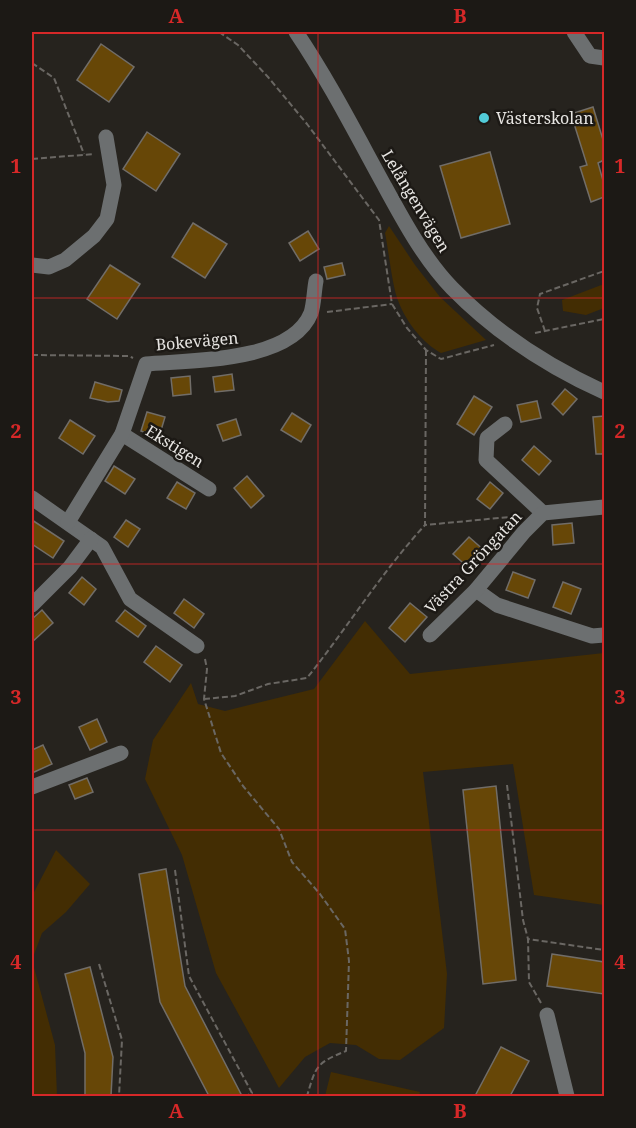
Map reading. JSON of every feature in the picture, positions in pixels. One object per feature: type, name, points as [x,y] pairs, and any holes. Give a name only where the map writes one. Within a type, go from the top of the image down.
[{"type":"street","name":"Lelångenvägen","points":[[296,32],[315,59],[396,207],[421,248],[451,287],[493,323],[549,365],[604,392]]},
{"type":"street","points":[[574,32],[597,57]]},
{"type":"street","points":[[32,265],[49,267],[65,260],[94,236],[107,219],[114,185],[106,137]]},
{"type":"street","points":[[311,314],[316,281]]},
{"type":"street","name":"Bokevägen","points":[[68,522],[122,435],[146,364],[253,354],[276,346],[298,331],[311,314]]},
{"type":"street","name":"Västra Gröngatan","points":[[505,424],[487,438],[486,460],[543,513]]},
{"type":"street","name":"Ekstigen","points":[[122,435],[209,489]]},
{"type":"street","points":[[32,498],[102,547],[130,599],[196,646]]},
{"type":"street","name":"Västra Gröngatan","points":[[430,635],[476,590],[524,532],[543,513],[604,507]]},
{"type":"street","points":[[32,605],[70,567],[92,539]]},
{"type":"street","points":[[476,590],[497,605],[592,636],[604,635]]},
{"type":"street","points":[[32,787],[121,753]]},
{"type":"street","points":[[547,1015],[567,1096]]},
{"type":"path","points":[[219,32],[238,45],[268,76],[379,220],[392,304],[407,328],[426,350],[441,359],[500,343]]},
{"type":"path","points":[[32,63],[54,78],[84,154]]},
{"type":"path","points":[[32,159],[109,152]]},
{"type":"path","points":[[379,220],[385,213]]},
{"type":"path","points":[[545,331],[537,308],[540,294],[604,271]]},
{"type":"path","points":[[311,314],[392,304]]},
{"type":"path","points":[[536,333],[604,320]]},
{"type":"path","points":[[425,525],[426,350]]},
{"type":"path","points":[[32,355],[129,356],[146,364]]},
{"type":"path","points":[[204,699],[235,696],[268,684],[307,678],[342,634],[369,592],[397,555],[425,525],[520,516]]},
{"type":"path","points":[[196,646],[203,655],[207,669],[204,699],[221,753],[243,786],[279,829],[292,862],[320,894],[345,929],[349,962],[346,1051],[326,1059],[315,1069],[307,1096]]},
{"type":"path","points":[[507,785],[523,920],[528,939],[529,982],[547,1015]]},
{"type":"path","points":[[175,870],[189,976],[252,1093],[246,1096]]},
{"type":"path","points":[[528,939],[604,950]]},
{"type":"path","points":[[99,964],[122,1040],[119,1096]]},
{"type":"shaded area","points":[[389,226],[440,297],[486,340],[441,353],[416,332],[402,310],[394,288],[385,233]]},
{"type":"shaded area","points":[[604,284],[604,308],[586,315],[563,311],[562,300]]},
{"type":"shaded area","points":[[365,621],[410,674],[604,653],[604,905],[534,895],[513,764],[423,772],[447,974],[444,1028],[400,1060],[379,1059],[356,1045],[330,1043],[305,1057],[279,1088],[216,973],[182,855],[145,779],[153,740],[191,683],[198,704],[225,711],[314,689]]},
{"type":"shaded area","points":[[56,850],[90,884],[66,912],[42,933],[32,960],[32,896]]},
{"type":"shaded area","points":[[32,960],[55,1045],[57,1096],[32,1096]]},
{"type":"shaded area","points":[[331,1072],[420,1092],[419,1096],[325,1096]]},
{"type":"building","points":[[101,44],[134,67],[109,102],[77,80]]},
{"type":"building","points":[[593,107],[604,143],[604,160],[598,163],[604,184],[604,197],[591,202],[580,167],[587,165],[571,114]]},
{"type":"building","points":[[147,132],[180,154],[156,191],[123,169]]},
{"type":"building","points":[[490,152],[510,224],[461,238],[440,166]]},
{"type":"building","points":[[193,223],[227,244],[205,278],[172,257]]},
{"type":"building","points":[[308,231],[319,249],[300,261],[289,243]]},
{"type":"building","points":[[342,263],[345,275],[327,279],[324,267]]},
{"type":"building","points":[[110,265],[140,284],[117,319],[87,299]]},
{"type":"building","points":[[232,374],[234,390],[215,392],[213,377]]},
{"type":"building","points":[[190,376],[191,394],[173,396],[171,378]]},
{"type":"building","points":[[95,382],[122,390],[119,401],[108,402],[90,398]]},
{"type":"building","points":[[565,389],[577,399],[563,415],[552,404]]},
{"type":"building","points":[[474,396],[492,407],[474,435],[457,424]]},
{"type":"building","points":[[537,401],[541,418],[521,422],[517,405]]},
{"type":"building","points":[[147,412],[165,417],[159,437],[141,431]]},
{"type":"building","points":[[292,413],[311,425],[301,442],[281,430]]},
{"type":"building","points":[[604,416],[604,454],[596,454],[593,417]]},
{"type":"building","points":[[236,419],[241,435],[223,441],[217,425]]},
{"type":"building","points":[[70,420],[95,436],[83,454],[59,438]]},
{"type":"building","points":[[534,446],[551,461],[539,475],[522,460]]},
{"type":"building","points":[[114,466],[135,479],[125,494],[105,481]]},
{"type":"building","points":[[247,476],[264,496],[251,508],[234,488]]},
{"type":"building","points":[[177,482],[195,493],[186,509],[167,498]]},
{"type":"building","points":[[490,482],[503,493],[490,509],[477,499]]},
{"type":"building","points":[[32,520],[64,541],[53,558],[32,544]]},
{"type":"building","points":[[126,520],[140,529],[128,547],[114,537]]},
{"type":"building","points":[[572,523],[574,543],[553,545],[552,525]]},
{"type":"building","points":[[469,537],[486,552],[470,569],[453,554]]},
{"type":"building","points":[[513,572],[535,580],[528,598],[506,590]]},
{"type":"building","points":[[82,577],[96,589],[84,605],[69,593]]},
{"type":"building","points":[[563,582],[581,589],[571,614],[553,607]]},
{"type":"building","points":[[184,599],[204,614],[194,628],[174,613]]},
{"type":"building","points":[[410,603],[427,617],[405,642],[389,628]]},
{"type":"building","points":[[42,610],[53,623],[32,642],[32,619]]},
{"type":"building","points":[[125,610],[146,626],[138,637],[116,621]]},
{"type":"building","points":[[156,646],[182,665],[170,682],[144,662]]},
{"type":"building","points":[[97,719],[107,742],[90,750],[79,727]]},
{"type":"building","points":[[43,745],[52,764],[32,773],[32,750]]},
{"type":"building","points":[[87,778],[93,792],[75,799],[69,785]]},
{"type":"building","points":[[496,786],[516,980],[483,984],[463,790]]},
{"type":"building","points":[[166,869],[185,986],[242,1096],[209,1096],[160,1002],[139,874]]},
{"type":"building","points":[[552,954],[604,962],[604,994],[547,986]]},
{"type":"building","points":[[90,967],[113,1057],[111,1096],[85,1096],[85,1053],[65,974]]},
{"type":"building","points":[[501,1047],[529,1061],[510,1096],[475,1096]]},
{"type":"place","name":"Västerskolan","points":[[484,118]]}]
